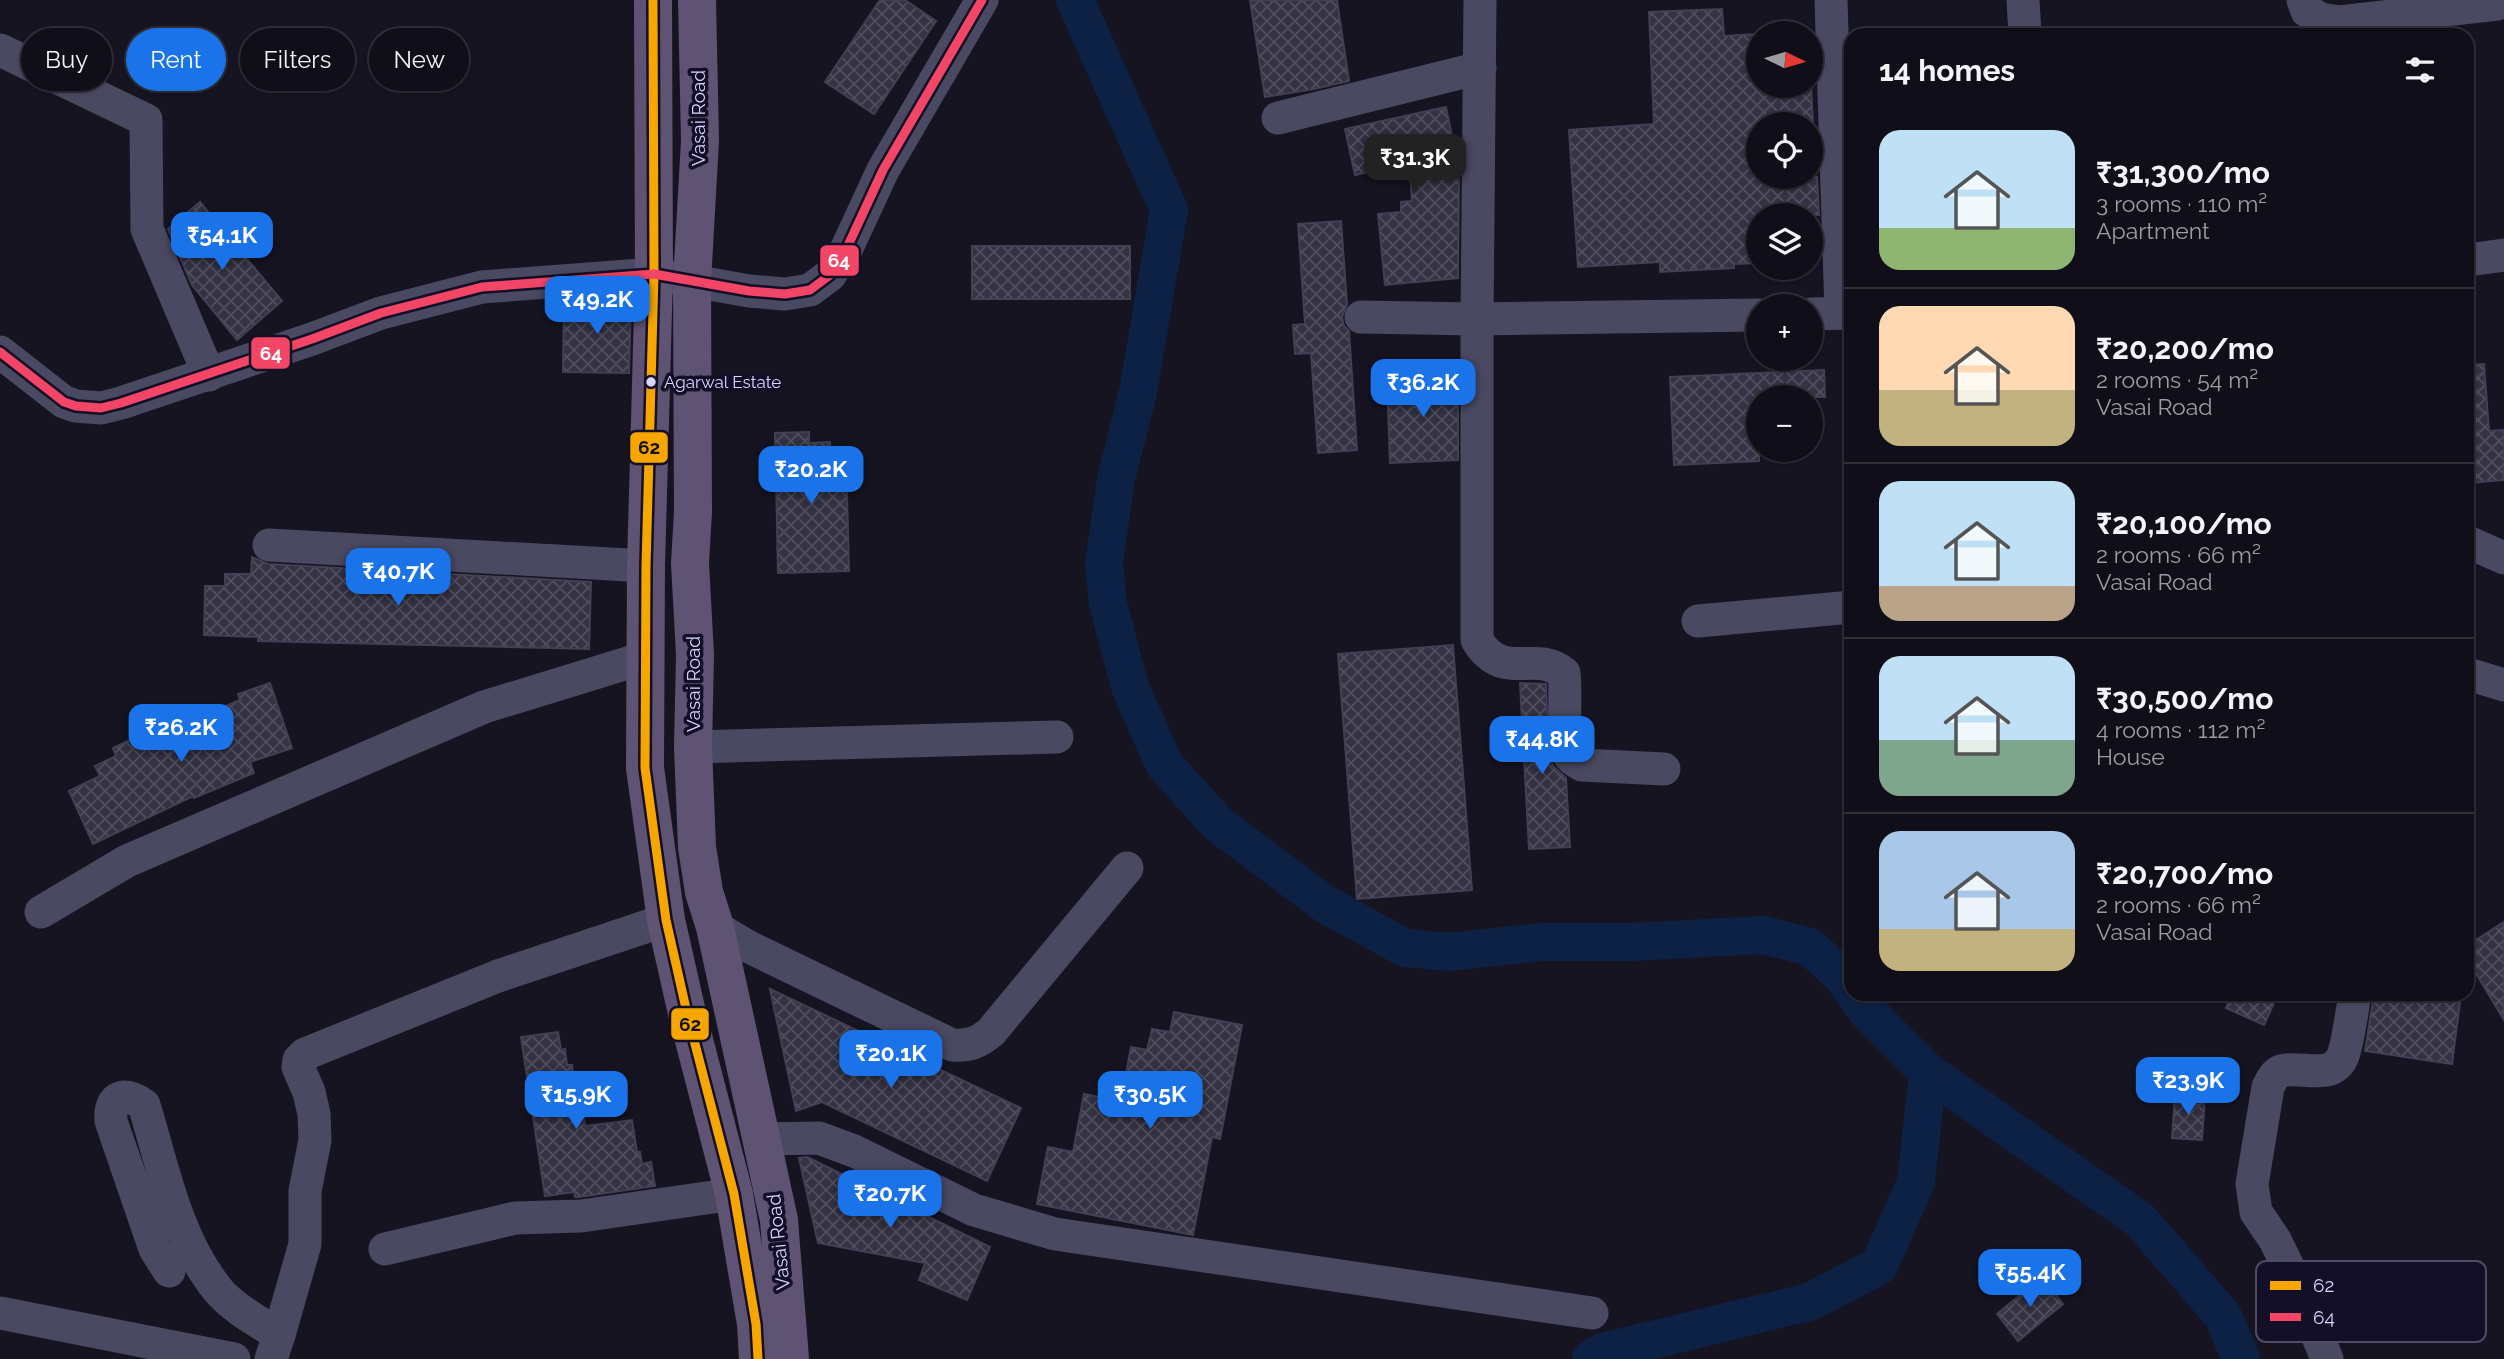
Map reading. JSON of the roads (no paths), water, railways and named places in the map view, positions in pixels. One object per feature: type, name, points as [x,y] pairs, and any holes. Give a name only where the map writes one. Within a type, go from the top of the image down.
[{"type":"main road","name":"Vasai Road","points":[[653,0],[654,274],[646,566],[645,768],[666,920],[734,1194],[756,1324],[758,1359]]},
{"type":"main road","name":"Vasai Road","points":[[697,0],[700,141],[692,282],[693,512],[690,563],[695,655],[693,747],[697,846],[704,892],[715,927],[779,1220],[790,1359]]},
{"type":"street","points":[[0,352],[64,402],[101,408],[209,375],[381,313],[482,288],[654,274],[692,282],[785,294],[810,290],[830,275],[845,252],[883,170],[982,0]]},
{"type":"street","points":[[1480,0],[1478,640],[1486,654],[1499,661],[1555,665],[1564,673],[1566,749],[1570,758],[1582,765],[1664,769]]},
{"type":"street","points":[[1831,0],[1834,313]]},
{"type":"street","points":[[2023,0],[2025,28]]},
{"type":"street","points":[[2303,0],[2307,11],[2321,19],[2339,22],[2499,3]]},
{"type":"street","points":[[0,50],[146,120],[147,229],[209,375]]},
{"type":"street","points":[[1278,118],[1480,68]]},
{"type":"street","points":[[2474,259],[2504,255]]},
{"type":"street","points":[[1361,317],[1477,319],[1746,314]]},
{"type":"street","points":[[268,545],[646,566]]},
{"type":"street","points":[[2474,545],[2504,558]]},
{"type":"street","points":[[1698,621],[1844,608]]},
{"type":"street","points":[[41,912],[127,861],[484,707],[647,657]]},
{"type":"street","points":[[2474,676],[2504,685]]},
{"type":"street","points":[[693,747],[1057,737]]},
{"type":"street","points":[[715,927],[747,946],[951,1045],[967,1046],[980,1041],[991,1032],[1127,868]]},
{"type":"street","points":[[275,1347],[305,1244],[305,1191],[315,1140],[314,1114],[309,1092],[298,1067],[299,1060],[305,1054],[498,976],[666,920]]},
{"type":"street","points":[[2285,1261],[2256,1212],[2252,1184],[2268,1087],[2274,1076],[2283,1071],[2320,1071],[2334,1067],[2342,1058],[2354,1001]]},
{"type":"street","points":[[169,1271],[155,1249],[111,1121],[110,1109],[116,1100],[123,1096],[133,1097],[144,1105],[182,1227],[196,1257],[219,1292],[251,1317],[275,1347]]},
{"type":"street","points":[[760,1139],[819,1138],[854,1151],[974,1210],[1055,1234],[1592,1312]]},
{"type":"street","points":[[385,1249],[515,1218],[581,1216],[734,1194]]},
{"type":"street","points":[[0,1314],[234,1359]]},
{"type":"street","points":[[2320,1342],[2327,1359]]},
{"type":"waterway","points":[[1075,0],[1169,210],[1138,392],[1116,479],[1104,563],[1108,604],[1130,687],[1164,764],[1218,824],[1325,904],[1405,948],[1449,952],[1542,942],[1631,942],[1764,935],[1810,947],[1844,979]]},
{"type":"waterway","points":[[1860,1001],[1928,1072],[2140,1220],[2223,1316],[2241,1359]]},
{"type":"waterway","points":[[1591,1359],[1603,1352],[1809,1302],[1879,1266],[1916,1182],[1928,1072]]},
{"type":"place","name":"Agarwal Estate","points":[[651,382]]}]
